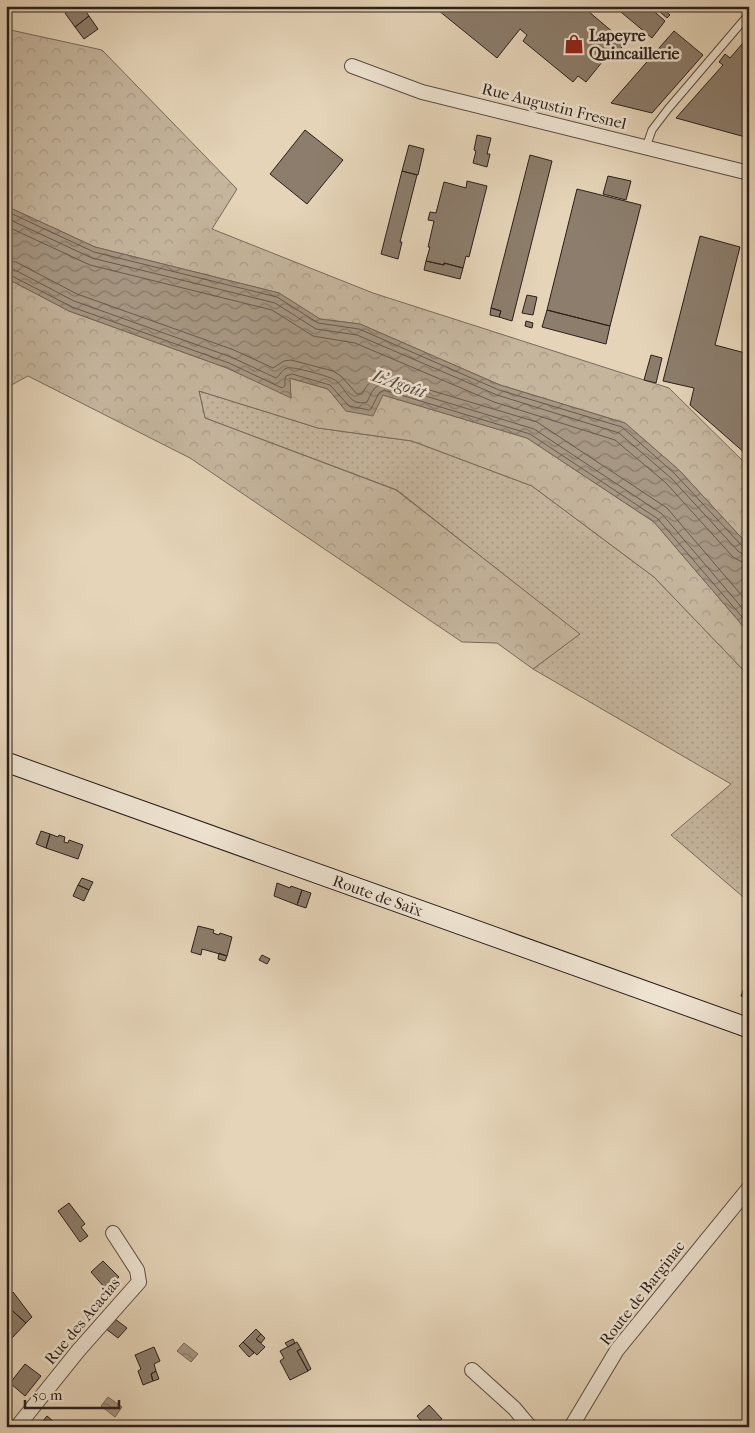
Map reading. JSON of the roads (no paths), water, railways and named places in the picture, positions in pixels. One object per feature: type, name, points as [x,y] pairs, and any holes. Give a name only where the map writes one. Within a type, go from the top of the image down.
[{"type":"street","name":"Rue Augustin Fresnel","points":[[352,66],[422,92],[749,173]]},
{"type":"street","name":"Route de Saïx","points":[[6,762],[749,1028]]},
{"type":"street","name":"Route de Barginac","points":[[571,1427],[617,1350],[749,1188]]},
{"type":"street","name":"Rue des Acacias","points":[[17,1427],[78,1351],[139,1282],[137,1270],[113,1233]]},
{"type":"street","points":[[472,1370],[514,1408],[530,1427]]},
{"type":"lane","points":[[646,147],[652,130],[668,109],[749,14]]},
{"type":"water","name":"L'Agoût","points":[[6,206],[95,247],[279,293],[320,319],[360,324],[500,385],[625,423],[679,470],[749,546],[749,633],[654,522],[527,438],[383,395],[373,416],[346,411],[328,389],[290,378],[291,398],[227,368],[69,311],[6,278]]},
{"type":"water","points":[[184,1343],[198,1354],[191,1362],[177,1351]]},
{"type":"water","points":[[108,1397],[122,1407],[115,1417],[101,1406]]},
{"type":"place","name":"Lapeyre Quincaillerie","points":[[574,44]]}]
